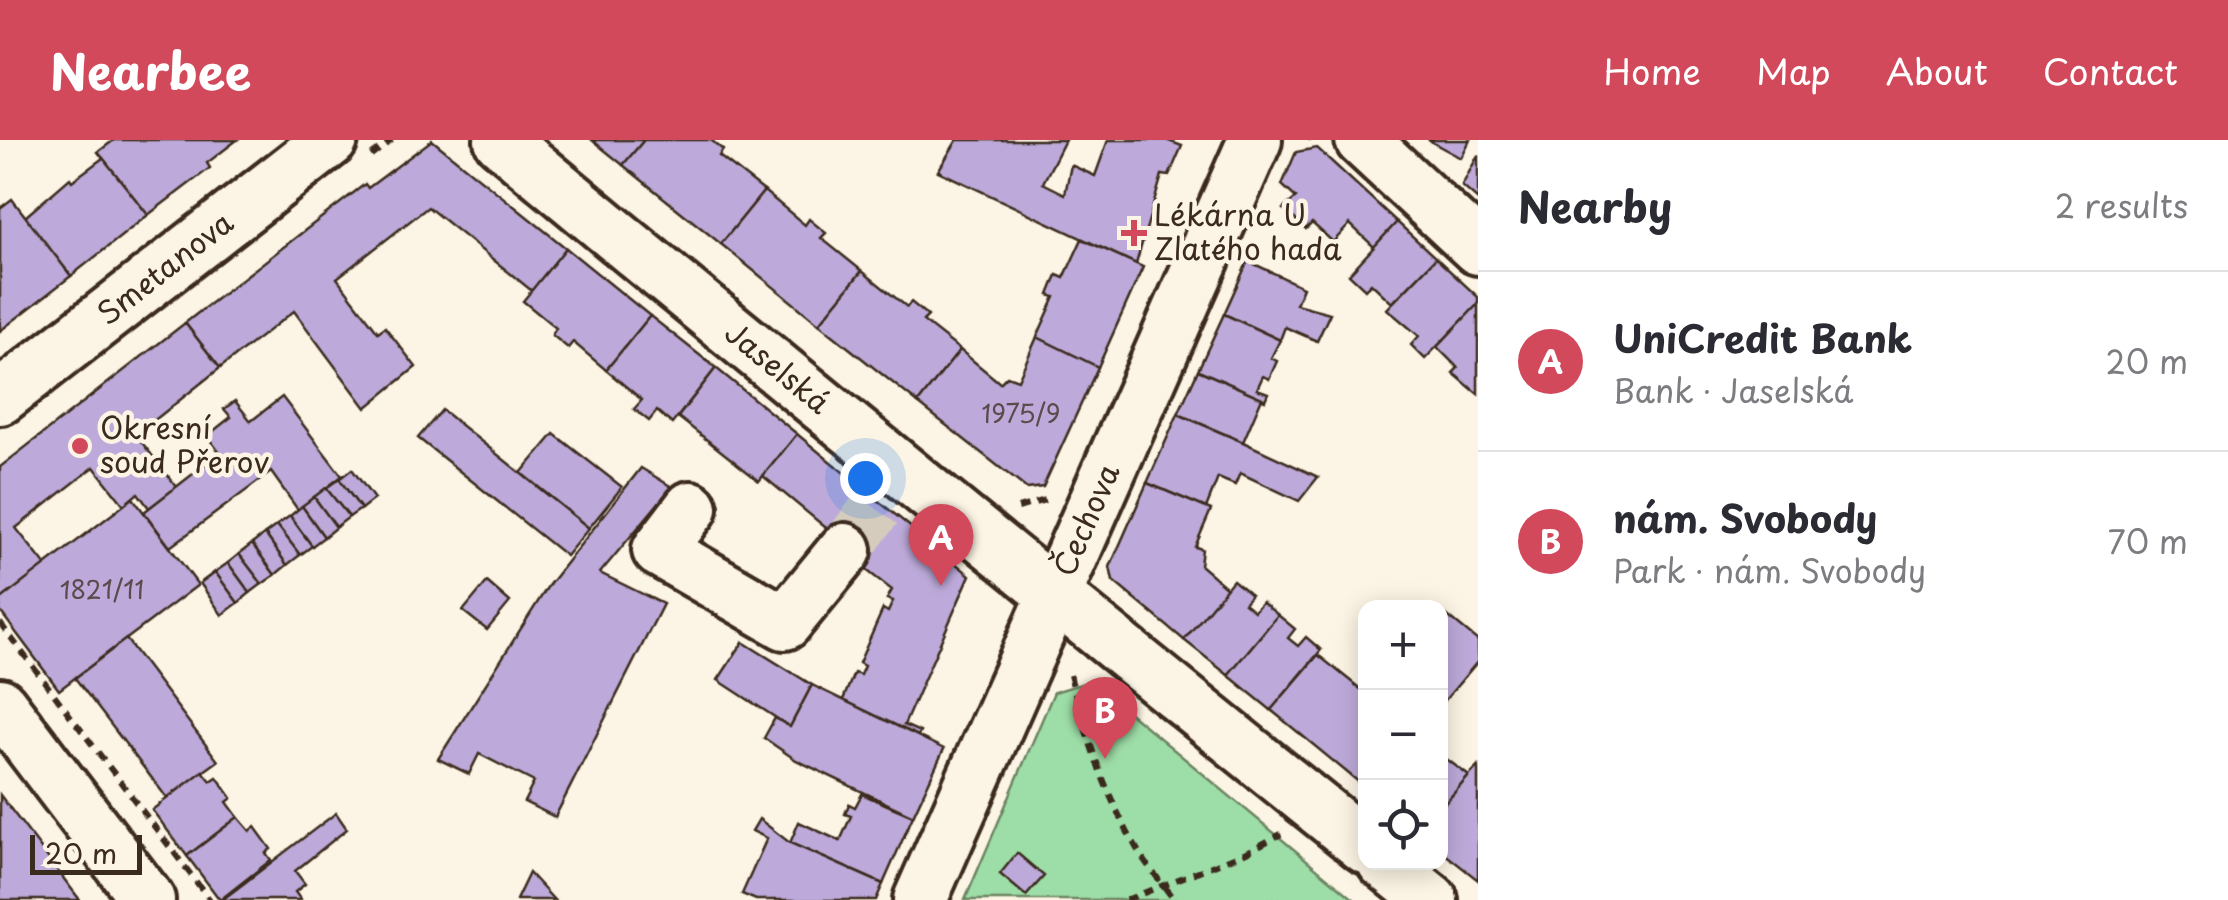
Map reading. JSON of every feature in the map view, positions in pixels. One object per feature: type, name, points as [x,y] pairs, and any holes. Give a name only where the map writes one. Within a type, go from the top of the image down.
[{"type":"street","name":"Smetanova","points":[[0,398],[331,140]]},
{"type":"street","name":"Jaselská","points":[[501,140],[891,488],[1057,592],[1358,840]]},
{"type":"street","name":"Čechova","points":[[920,900],[1057,592],[1278,141]]},
{"type":"street","points":[[1341,142],[1478,248]]},
{"type":"street","points":[[691,508],[659,550],[785,623],[844,550]]},
{"type":"street","points":[[0,705],[148,900]]},
{"type":"street","points":[[1394,870],[1430,900]]},
{"type":"path","points":[[1278,141],[1341,142]]},
{"type":"path","points":[[1009,504],[1028,508],[1062,490]]},
{"type":"path","points":[[0,623],[210,900]]},
{"type":"path","points":[[1070,675],[1098,769],[1135,846],[1174,900]]},
{"type":"path","points":[[1126,900],[1249,851],[1282,832]]},
{"type":"green space","points":[[1091,681],[1355,900],[965,900],[1054,692]]},
{"type":"building","points":[[114,140],[237,140],[207,163],[210,168],[148,215],[98,152]]},
{"type":"building","points":[[432,140],[566,248],[532,291],[428,207],[337,278],[378,332],[385,327],[416,367],[366,408],[294,311],[220,368],[185,323],[365,184],[368,188]]},
{"type":"building","points":[[592,140],[644,140],[623,165]]},
{"type":"building","points":[[644,140],[711,140],[723,150],[719,156],[764,191],[721,244],[623,165]]},
{"type":"building","points":[[957,140],[1065,140],[1043,183],[1065,194],[1071,165],[1095,176],[1108,140],[1166,140],[1182,146],[1169,176],[1162,175],[1136,264],[938,171]]},
{"type":"building","points":[[1428,140],[1470,140],[1461,158]]},
{"type":"building","points":[[1317,148],[1397,222],[1374,247],[1350,224],[1333,242],[1312,223],[1306,229],[1283,209],[1296,198],[1282,185],[1296,152]]},
{"type":"building","points":[[1478,155],[1478,200],[1462,186]]},
{"type":"building","points":[[103,158],[148,215],[71,276],[25,217],[70,178],[72,181]]},
{"type":"building","points":[[764,191],[805,225],[809,219],[826,233],[821,238],[862,271],[819,324],[721,244]]},
{"type":"building","points":[[12,199],[71,276],[0,331],[0,208]]},
{"type":"building","points":[[1397,222],[1436,258],[1392,303],[1371,283],[1365,289],[1349,274]]},
{"type":"building","points":[[1082,239],[1143,267],[1098,367],[1037,337],[1055,297],[1049,295],[1057,275],[1064,278]]},
{"type":"building","points":[[566,248],[650,316],[606,370],[573,342],[568,348],[552,335],[556,328],[523,301]]},
{"type":"building","points":[[1436,258],[1478,297],[1478,304],[1425,359],[1411,345],[1419,336],[1387,309]]},
{"type":"building","points":[[1248,261],[1303,287],[1296,304],[1330,313],[1317,341],[1285,327],[1280,340],[1224,314]]},
{"type":"building","points":[[862,271],[907,307],[911,302],[928,316],[923,321],[960,350],[918,403],[819,324]]},
{"type":"building","points":[[1478,304],[1478,394],[1453,373],[1458,368],[1437,347]]},
{"type":"building","points":[[1224,314],[1280,340],[1271,358],[1277,361],[1269,379],[1263,376],[1257,389],[1268,393],[1265,400],[1198,370]]},
{"type":"building","points":[[650,316],[716,368],[672,424],[657,411],[649,421],[634,409],[642,400],[606,370]]},
{"type":"building","points":[[185,323],[220,368],[136,435],[177,487],[149,508],[138,493],[124,505],[94,467],[16,528],[46,566],[0,600],[0,467]]},
{"type":"building","points":[[1037,337],[1098,367],[1043,487],[1027,489],[918,403],[960,350],[1000,383],[1007,376],[1018,380]]},
{"type":"building","points":[[716,368],[797,434],[759,481],[678,417]]},
{"type":"building","points":[[1198,370],[1262,398],[1243,442],[1178,414]]},
{"type":"building","points":[[282,397],[342,476],[298,510],[271,472],[170,547],[144,512],[220,453],[207,436],[231,417],[224,409],[235,401],[251,421]]},
{"type":"building","points":[[442,410],[589,528],[566,556],[418,438]]},
{"type":"building","points":[[1178,414],[1318,477],[1299,501],[1240,473],[1235,485],[1218,478],[1206,508],[1147,483]]},
{"type":"building","points":[[554,434],[622,487],[589,528],[521,473]]},
{"type":"building","points":[[797,434],[871,495],[837,537],[763,476]]},
{"type":"building","points":[[641,468],[672,487],[600,573],[663,604],[555,817],[524,802],[534,782],[479,754],[469,774],[438,759],[548,586]]},
{"type":"building","points":[[352,469],[374,499],[361,509],[339,479]]},
{"type":"building","points":[[339,479],[361,509],[349,517],[326,488]]},
{"type":"building","points":[[1147,483],[1211,510],[1195,547],[1202,549],[1200,565],[1227,588],[1184,640],[1113,581],[1110,567]]},
{"type":"building","points":[[326,488],[349,517],[336,527],[314,497]]},
{"type":"building","points":[[871,495],[970,575],[904,725],[920,732],[918,736],[843,700],[854,673],[860,675],[864,666],[859,663],[883,609],[888,612],[893,601],[887,599],[892,590],[865,569],[869,564],[833,542]]},
{"type":"building","points":[[314,497],[336,527],[324,537],[302,506]]},
{"type":"building","points":[[133,498],[198,585],[59,690],[0,611],[0,600]]},
{"type":"building","points":[[302,506],[324,537],[312,546],[290,516]]},
{"type":"building","points":[[290,516],[312,546],[300,555],[277,525]]},
{"type":"building","points":[[277,525],[300,555],[287,565],[265,534]]},
{"type":"building","points":[[265,534],[287,565],[275,575],[252,544]]},
{"type":"building","points":[[252,544],[275,575],[262,584],[239,554]]},
{"type":"building","points":[[239,554],[262,584],[250,593],[228,563]]},
{"type":"building","points":[[228,563],[250,593],[238,603],[215,572]]},
{"type":"building","points":[[215,572],[238,603],[222,615],[200,583]]},
{"type":"building","points":[[1233,580],[1251,595],[1244,603],[1254,611],[1262,602],[1278,615],[1228,675],[1184,640]]},
{"type":"building","points":[[487,582],[510,602],[487,630],[463,611]]},
{"type":"building","points":[[1278,615],[1295,629],[1288,638],[1298,646],[1306,637],[1321,650],[1271,710],[1228,675]]},
{"type":"building","points":[[1448,616],[1478,641],[1478,661],[1448,697]]},
{"type":"building","points":[[126,639],[218,761],[167,798],[75,678]]},
{"type":"building","points":[[743,642],[812,685],[790,727],[718,680]]},
{"type":"building","points":[[1318,655],[1358,687],[1358,781],[1271,710]]},
{"type":"building","points":[[812,685],[944,749],[913,816],[796,760],[764,738],[775,718],[790,727]]},
{"type":"building","points":[[1448,760],[1469,776],[1448,800]]},
{"type":"building","points":[[1478,766],[1478,880],[1448,856],[1448,800]]},
{"type":"building","points":[[203,771],[211,781],[217,777],[232,798],[227,802],[238,817],[187,856],[152,810]]},
{"type":"building","points":[[862,794],[913,816],[883,884],[790,843],[799,822],[840,841],[851,816],[845,814],[849,804],[855,807]]},
{"type":"building","points":[[0,795],[80,900],[0,900]]},
{"type":"building","points":[[336,813],[347,829],[295,871],[305,884],[295,892],[301,900],[222,900]]},
{"type":"building","points":[[238,817],[250,831],[255,827],[271,849],[266,853],[271,860],[220,900],[187,856]]},
{"type":"building","points":[[759,819],[790,843],[883,884],[876,900],[756,900],[742,894],[767,838],[752,831]]},
{"type":"building","points":[[1017,853],[1044,876],[1026,896],[1000,874]]},
{"type":"building","points":[[529,873],[554,900],[516,900]]},
{"type":"tunnel","points":[[845,550],[881,502]]},
{"type":"place","name":"Lékárna U Zlatého hada","points":[[1134,233]]},
{"type":"place","name":"Okresní soud Přerov","points":[[80,446]]},
{"type":"place","name":"UniCredit Bank","points":[[941,586]]},
{"type":"place","name":"nám. Svobody","points":[[1105,759]]}]
